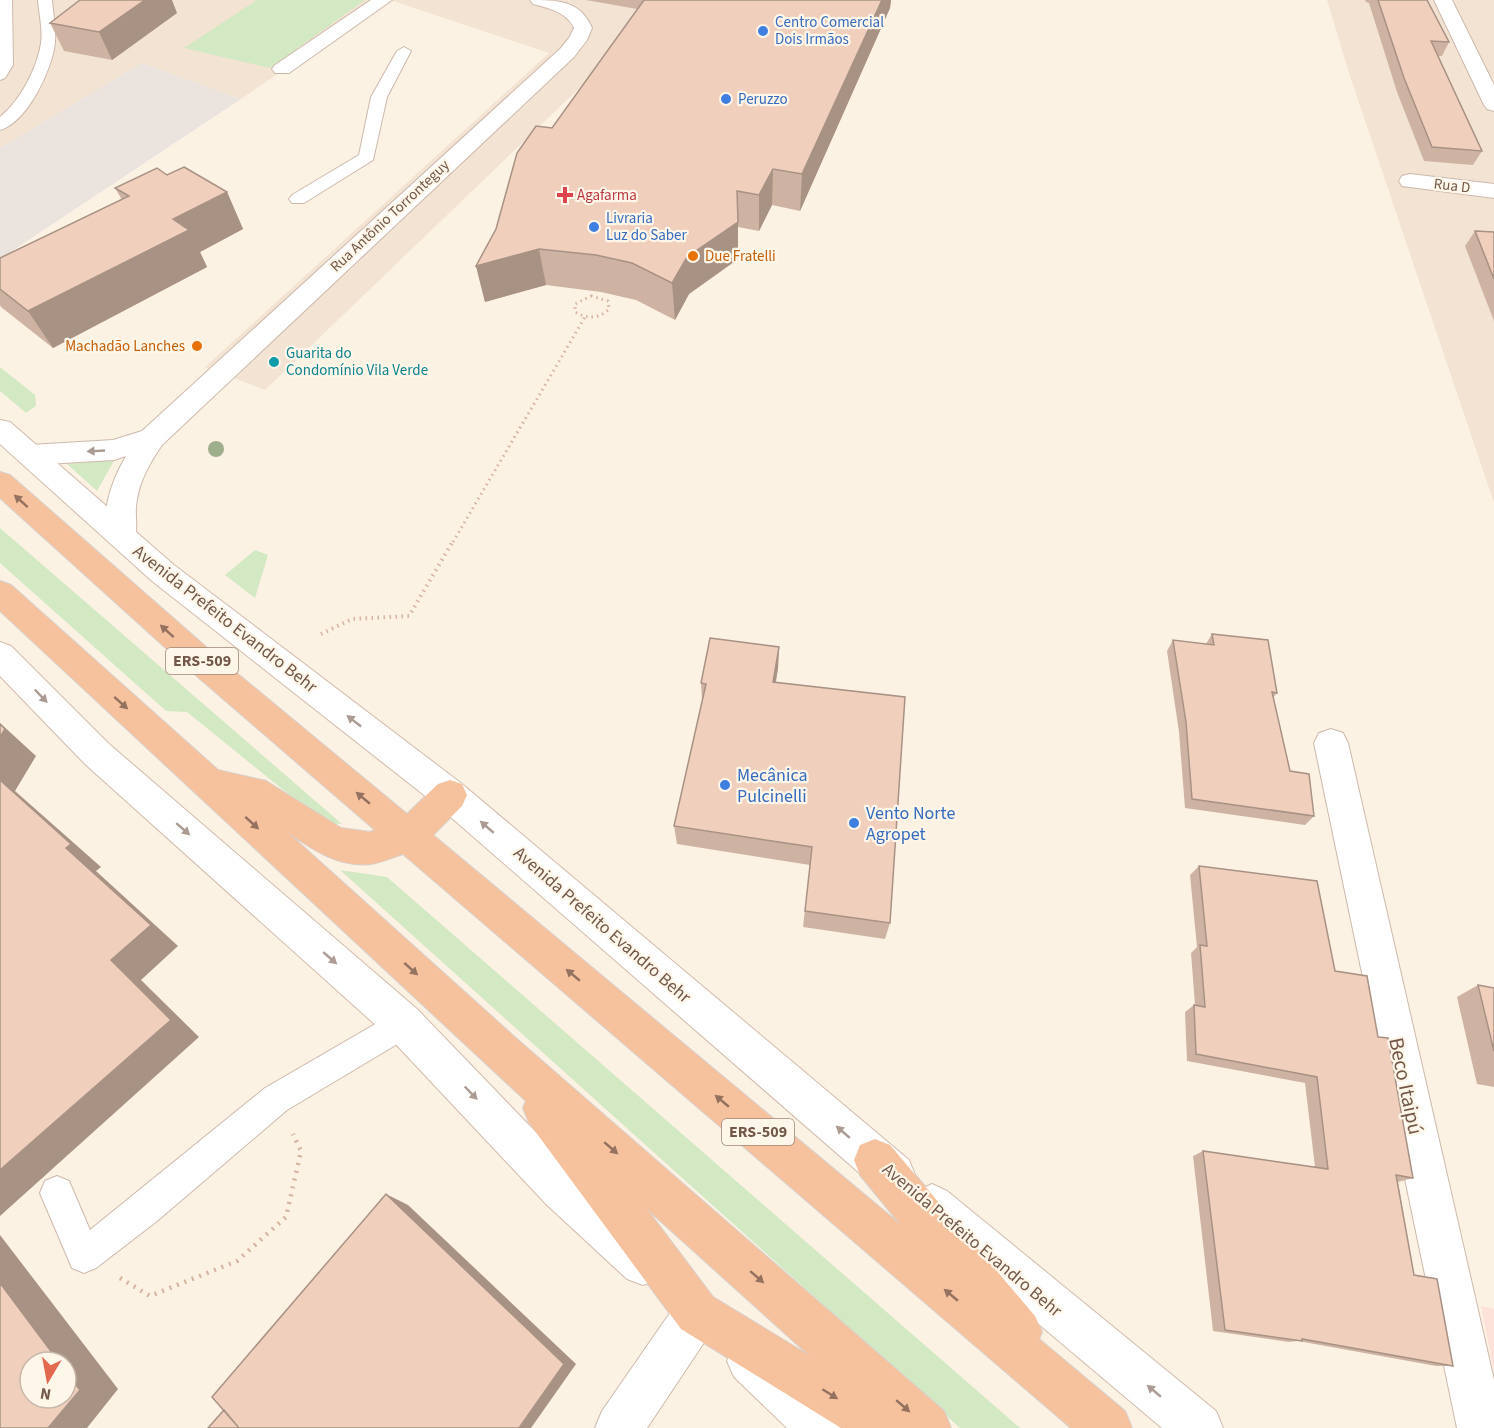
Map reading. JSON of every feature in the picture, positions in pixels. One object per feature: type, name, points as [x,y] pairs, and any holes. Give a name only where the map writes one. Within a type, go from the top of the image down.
[{"type":"highway","name":"ERS-509","points":[[0,482],[210,669],[1092,1414]]},
{"type":"highway","points":[[0,593],[504,1054],[927,1428]]},
{"type":"highway","points":[[209,784],[254,792],[335,844],[370,848],[408,836],[450,795]]},
{"type":"highway","points":[[504,1054],[697,1313],[885,1428]]},
{"type":"highway","name":"ERS-509","points":[[875,1160],[1092,1414]]},
{"type":"street","points":[[282,69],[383,0]]},
{"type":"street","name":"Rua Antônio Torronteguy","points":[[152,438],[567,53],[578,40],[583,28],[580,19],[562,7],[539,0]]},
{"type":"street","points":[[1443,0],[1494,105]]},
{"type":"street","name":"Rua D","points":[[1410,181],[1494,191]]},
{"type":"street","name":"Avenida Prefeito Evandro Behr","points":[[0,429],[163,573],[450,795],[875,1160],[1199,1428]]},
{"type":"street","points":[[30,455],[114,450],[152,438]]},
{"type":"street","points":[[122,537],[120,514],[128,478],[136,461],[152,438]]},
{"type":"street","points":[[0,655],[98,754],[403,1023],[561,1189],[822,1428]]},
{"type":"street","name":"Beco Itaipú","points":[[1331,743],[1481,1428]]},
{"type":"street","points":[[619,1428],[697,1313]]},
{"type":"lane","points":[[0,75],[6,65],[5,0]]},
{"type":"lane","points":[[0,125],[19,110],[33,88],[48,43],[45,0]]},
{"type":"lane","points":[[298,200],[367,157],[379,97],[404,51]]},
{"type":"lane","points":[[57,1193],[84,1256],[145,1209],[276,1099],[403,1023]]},
{"type":"path","points":[[598,296],[601,292]]},
{"type":"path","points":[[598,296],[608,301],[609,309],[600,316],[585,317],[575,312],[575,304],[585,297],[598,296]]},
{"type":"path","points":[[321,634],[352,619],[409,616],[585,317]]},
{"type":"path","points":[[84,1256],[150,1296],[237,1261],[286,1217],[301,1151],[276,1099]]},
{"type":"shaded area","points":[[0,0],[386,0],[241,99],[142,63],[0,148]]},
{"type":"shaded area","points":[[390,0],[671,0],[265,390],[205,367],[549,53]]},
{"type":"shaded area","points":[[1327,0],[1494,0],[1494,503],[1349,73]]},
{"type":"shaded area","points":[[142,63],[241,99],[0,259],[0,148]]},
{"type":"shaded area","points":[[1481,1306],[1494,1309],[1494,1372]]},
{"type":"green space","points":[[257,0],[365,0],[270,68],[184,48]]},
{"type":"green space","points":[[0,367],[35,395],[36,406],[26,413],[0,391]]},
{"type":"green space","points":[[115,459],[97,491],[67,464]]},
{"type":"green space","points":[[0,528],[342,824],[324,823],[187,712],[166,711],[0,563]]},
{"type":"green space","points":[[255,550],[268,555],[255,598],[225,575]]},
{"type":"green space","points":[[340,870],[387,877],[1020,1428],[960,1428]]},
{"type":"building","points":[[80,0],[145,0],[99,32],[50,23]]},
{"type":"building","name":"Peruzzo","points":[[644,0],[882,0],[802,174],[773,169],[759,195],[737,191],[738,222],[687,257],[672,283],[632,263],[596,255],[539,249],[476,266],[496,229],[517,153],[536,126],[552,128]]},
{"type":"building","points":[[1378,0],[1427,0],[1449,42],[1431,41],[1482,151],[1432,147],[1404,78]]},
{"type":"building","points":[[184,167],[227,192],[173,219],[189,230],[28,311],[0,289],[0,258],[129,196],[115,188],[157,168],[167,175]]},
{"type":"building","points":[[1475,231],[1494,232],[1494,279]]},
{"type":"building","points":[[1212,634],[1268,640],[1277,693],[1272,692],[1290,771],[1309,774],[1314,816],[1192,799],[1186,722],[1173,640],[1214,645]]},
{"type":"building","points":[[710,638],[779,647],[773,682],[905,697],[890,923],[805,911],[812,847],[674,826],[706,684],[701,683]]},
{"type":"building","points":[[0,724],[5,729],[0,737]]},
{"type":"building","points":[[0,780],[71,844],[66,848],[151,925],[111,960],[171,1020],[0,1170]]},
{"type":"building","points":[[1199,866],[1317,881],[1335,971],[1367,976],[1378,1037],[1388,1038],[1413,1178],[1396,1175],[1414,1275],[1437,1279],[1453,1366],[1302,1339],[1302,1341],[1225,1330],[1203,1151],[1328,1169],[1317,1077],[1196,1054],[1194,1005],[1205,1007],[1200,945],[1207,946]]},
{"type":"building","points":[[1478,985],[1494,988],[1494,1051]]},
{"type":"building","points":[[386,1194],[564,1364],[519,1428],[239,1428],[212,1397]]},
{"type":"building","points":[[0,1283],[50,1350],[18,1350],[18,1410],[63,1410],[48,1428],[0,1428]]},
{"type":"building","points":[[224,1410],[239,1428],[208,1428]]},
{"type":"place","name":"Centro Comercial Dois Irmãos","points":[[763,31]]},
{"type":"place","name":"Peruzzo","points":[[726,99]]},
{"type":"place","name":"Agafarma","points":[[565,195]]},
{"type":"place","name":"Livraria Luz do Saber","points":[[594,227]]},
{"type":"place","name":"Due Fratelli","points":[[693,256]]},
{"type":"place","name":"Machadão Lanches","points":[[197,346]]},
{"type":"place","name":"Guarita do Condomínio Vila Verde","points":[[274,362]]},
{"type":"place","name":"Mecânica Pulcinelli","points":[[725,785]]},
{"type":"place","name":"Vento Norte Agropet","points":[[854,823]]}]
